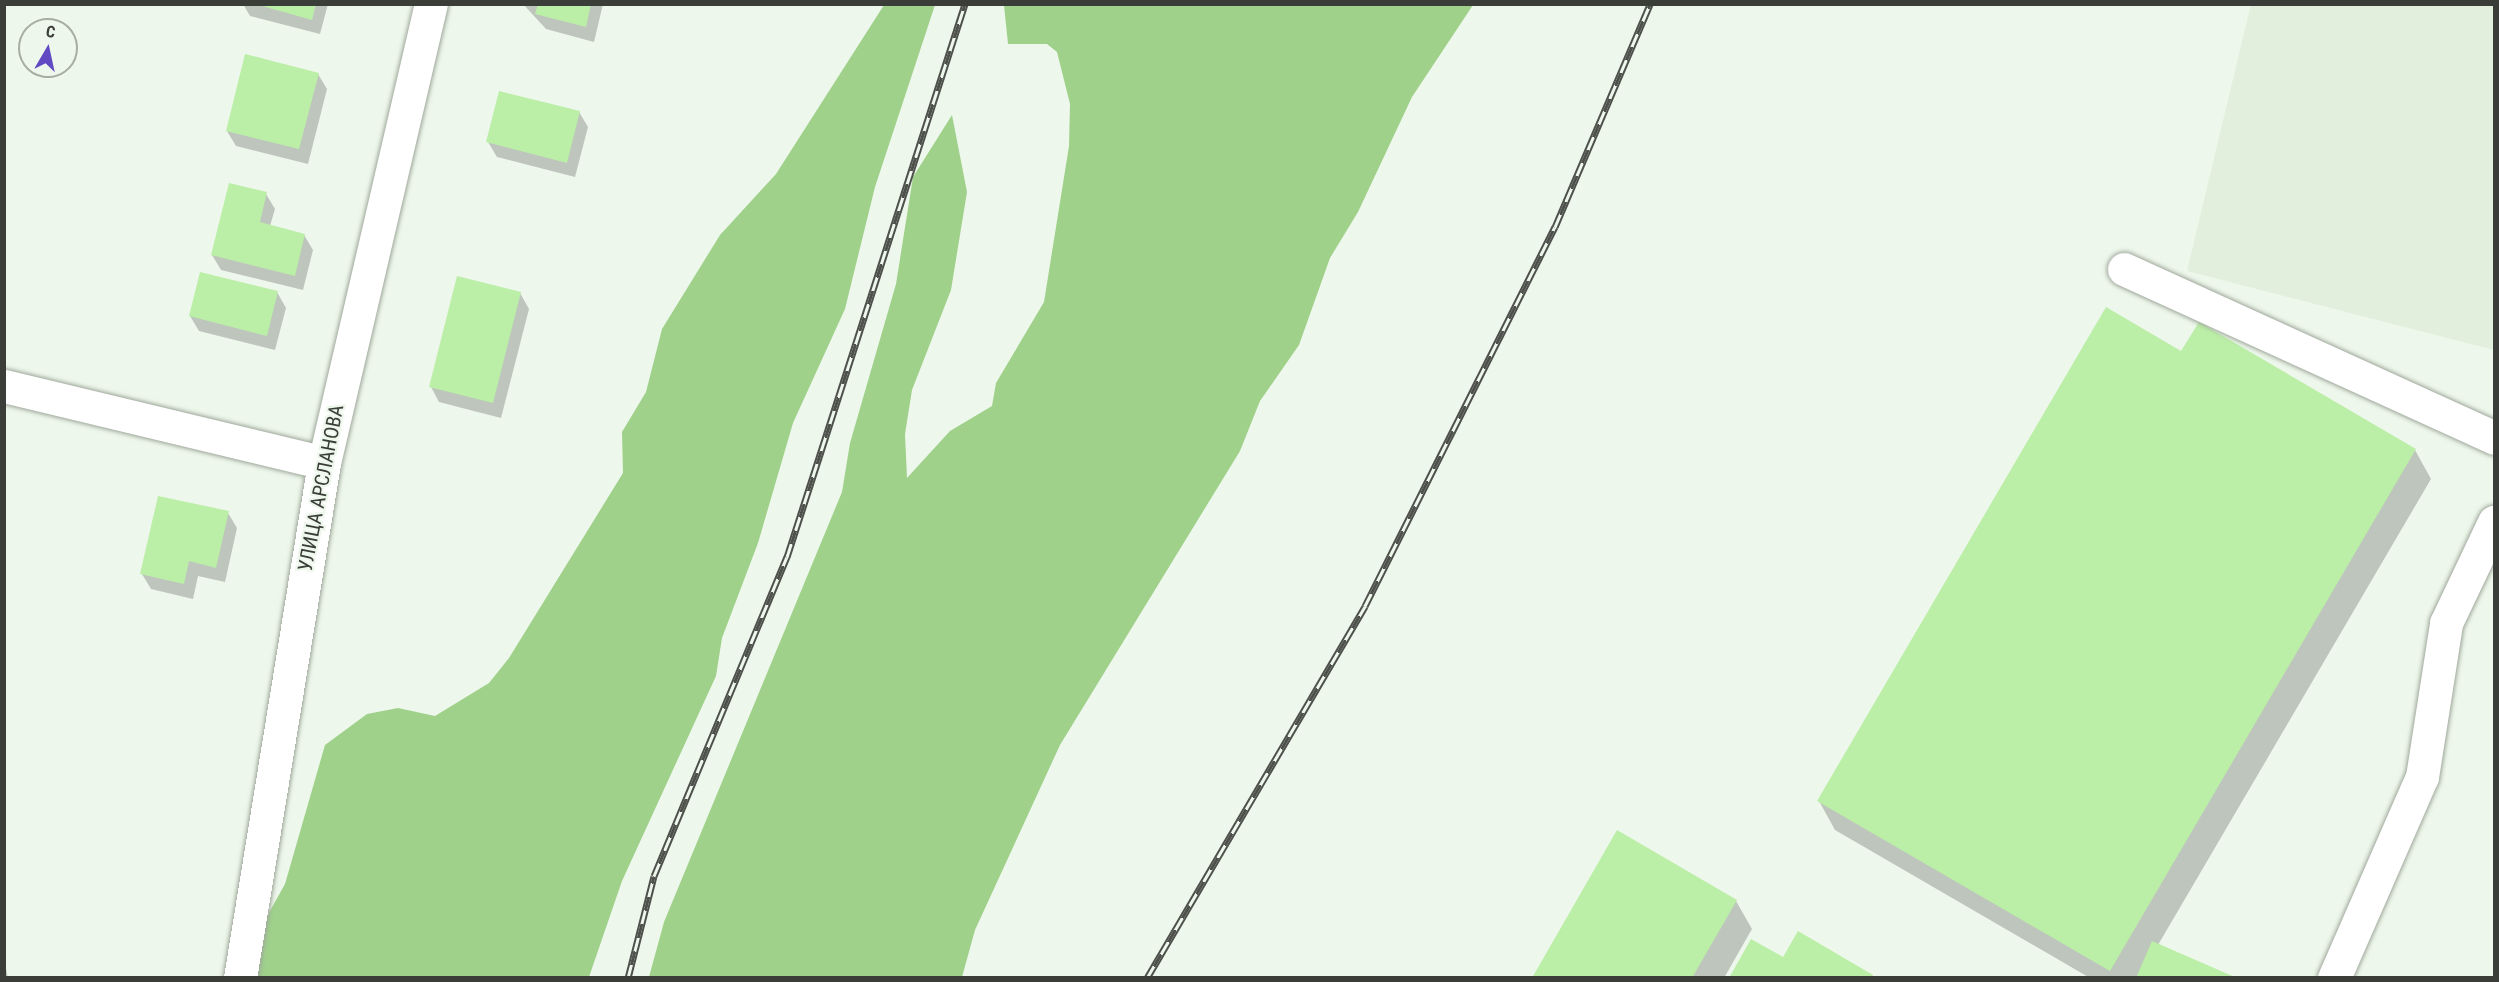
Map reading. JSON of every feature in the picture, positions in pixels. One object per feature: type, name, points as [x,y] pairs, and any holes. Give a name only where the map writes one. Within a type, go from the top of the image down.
[{"type":"street","name":"УЛИЦА АРСЛАНОВА","points":[[240,978],[324,463],[431,4]]},
{"type":"street","points":[[2124,269],[2494,438]]},
{"type":"street","points":[[4,386],[324,463]]},
{"type":"street","points":[[2334,978],[2422,777],[2446,623],[2494,522]]},
{"type":"shaded area","points":[[2251,4],[2494,5],[2494,350],[2187,271]]},
{"type":"green space","points":[[884,5],[935,5],[875,187],[845,309],[793,423],[758,543],[722,638],[716,676],[622,881],[589,977],[257,978],[266,918],[285,884],[325,745],[367,714],[398,708],[435,716],[489,683],[509,658],[623,473],[622,432],[646,392],[662,329],[720,235],[776,174]]},
{"type":"green space","points":[[1004,5],[1473,5],[1412,97],[1358,212],[1330,258],[1299,345],[1260,401],[1240,451],[1060,745],[975,930],[962,977],[649,977],[664,922],[842,492],[850,443],[896,284],[913,177],[952,115],[967,192],[951,290],[912,390],[905,434],[907,478],[950,431],[992,406],[996,383],[1044,302],[1069,146],[1070,104],[1057,52],[1047,44],[1008,44]]},
{"type":"building","points":[[255,4],[316,4],[312,20]]},
{"type":"building","points":[[538,4],[591,4],[586,27],[535,14]]},
{"type":"building","points":[[245,54],[319,73],[299,149],[226,131]]},
{"type":"building","points":[[499,91],[580,111],[567,163],[486,142]]},
{"type":"building","points":[[229,183],[267,192],[260,222],[305,234],[295,276],[211,255]]},
{"type":"building","points":[[200,272],[278,291],[267,336],[189,316]]},
{"type":"building","points":[[457,276],[521,292],[493,403],[429,387]]},
{"type":"building","points":[[2106,307],[2181,351],[2199,322],[2416,449],[2110,971],[1817,801]]},
{"type":"building","points":[[158,496],[229,511],[216,568],[189,561],[184,584],[140,574]]},
{"type":"building","points":[[1617,830],[1737,900],[1692,978],[1532,978]]},
{"type":"building","points":[[1798,931],[1873,975],[1872,978],[1729,978],[1751,939],[1783,957]]},
{"type":"building","points":[[2152,941],[2237,978],[2136,978]]},
{"type":"railway","points":[[628,978],[654,876],[787,557],[965,4]]},
{"type":"railway","points":[[1147,978],[1365,606],[1555,227],[1650,4]]}]
